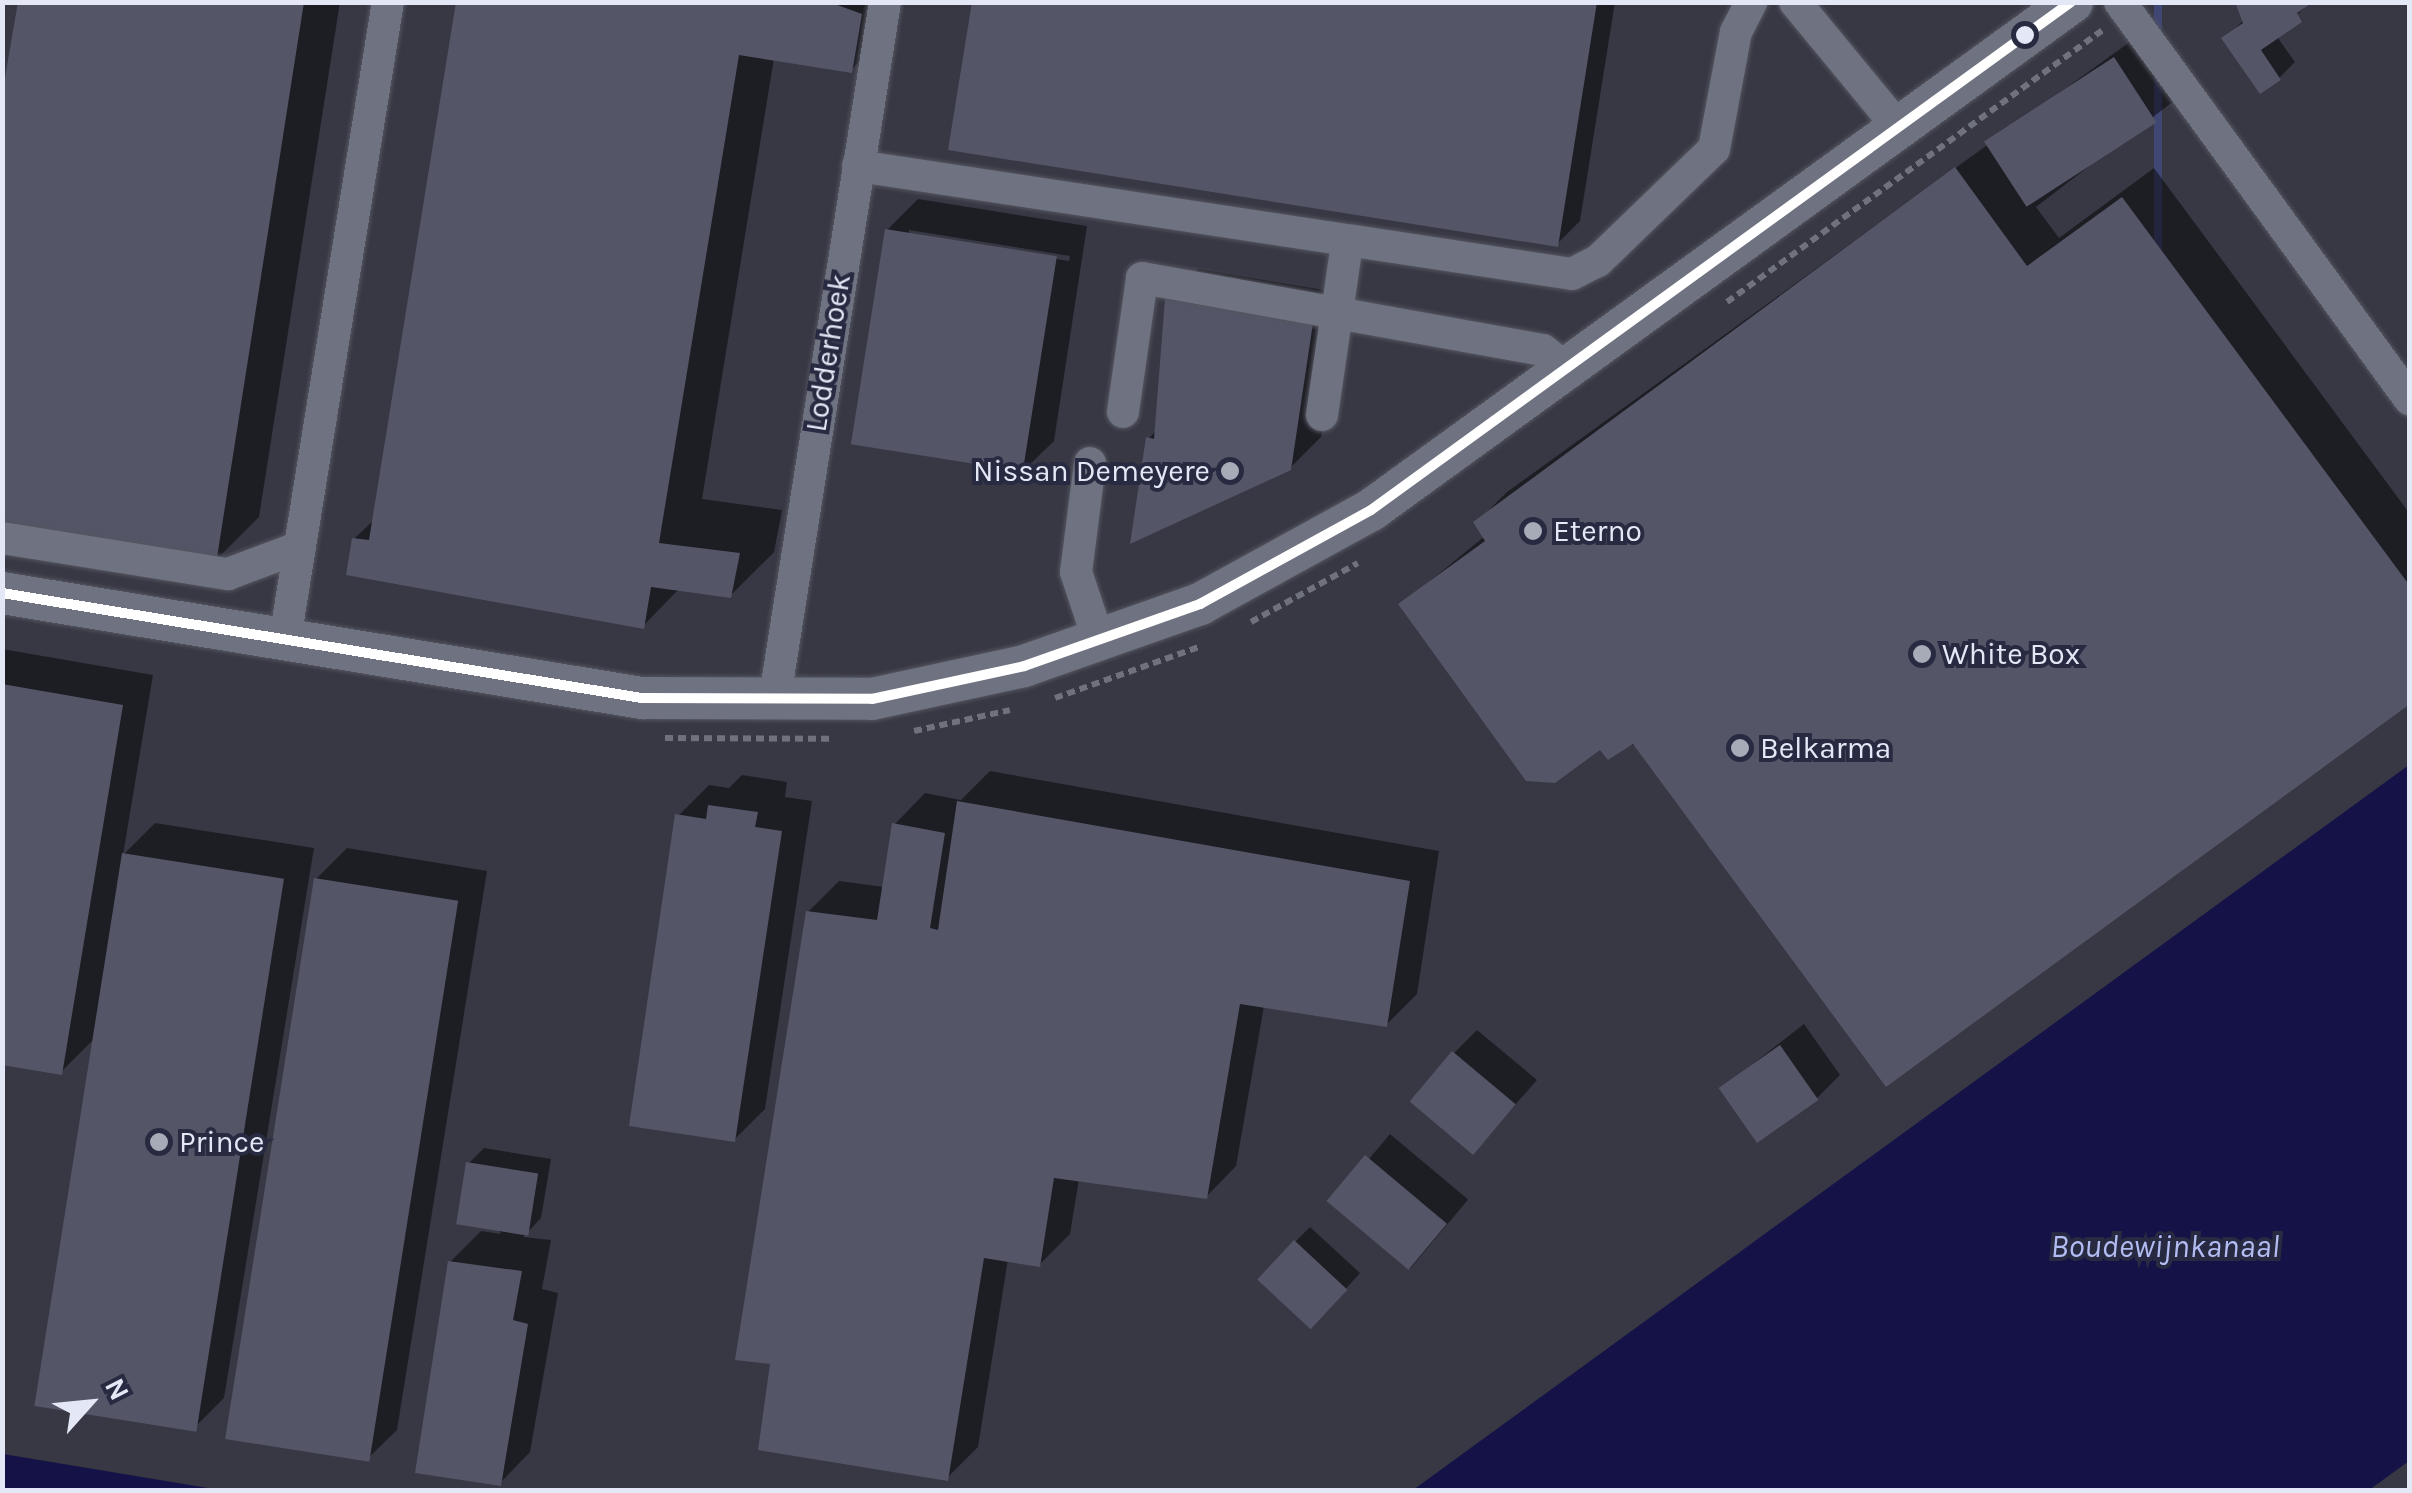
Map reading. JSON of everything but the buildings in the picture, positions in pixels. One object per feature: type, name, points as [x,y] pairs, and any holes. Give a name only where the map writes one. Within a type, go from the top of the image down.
[{"type":"main road","points":[[2,592],[642,698],[774,703],[952,686],[1100,644],[1296,556],[1567,370],[2072,2]]},
{"type":"street","points":[[285,639],[388,2]]},
{"type":"street","name":"Lodderhoek","points":[[774,703],[885,2]]},
{"type":"street","points":[[858,166],[1558,276],[1598,261],[1714,148],[1736,32],[1750,2]]},
{"type":"street","points":[[1795,2],[1899,128]]},
{"type":"street","points":[[2124,7],[2410,399]]},
{"type":"street","points":[[1322,415],[1347,242]]},
{"type":"street","points":[[1124,412],[1142,278],[1543,350],[1567,370]]},
{"type":"street","points":[[1090,463],[1076,572],[1100,644]]},
{"type":"street","points":[[2,538],[228,574],[300,547]]},
{"type":"path","points":[[1709,315],[2124,7]]},
{"type":"path","points":[[1233,631],[1376,552]]},
{"type":"path","points":[[1035,704],[1216,640]]},
{"type":"path","points":[[894,734],[1016,708]]},
{"type":"path","points":[[655,738],[843,738]]},
{"type":"shaded area","points":[[2154,3],[2162,3],[2162,308],[2154,308]]},
{"type":"water","name":"Boudewijnkanaal","points":[[2409,765],[2409,1461],[2369,1490],[1413,1490]]},
{"type":"water","points":[[3,1454],[220,1490],[3,1490]]},
{"type":"transit line","points":[[2,593],[642,698],[872,699],[1024,666],[1200,604],[1371,510],[2071,2]]},
{"type":"place","name":"Nissan Demeyere","points":[[1230,471]]},
{"type":"place","name":"Eterno","points":[[1533,531]]},
{"type":"place","name":"White Box","points":[[1922,654]]},
{"type":"place","name":"Belkarma","points":[[1740,748]]},
{"type":"place","name":"Prince","points":[[159,1142]]}]
